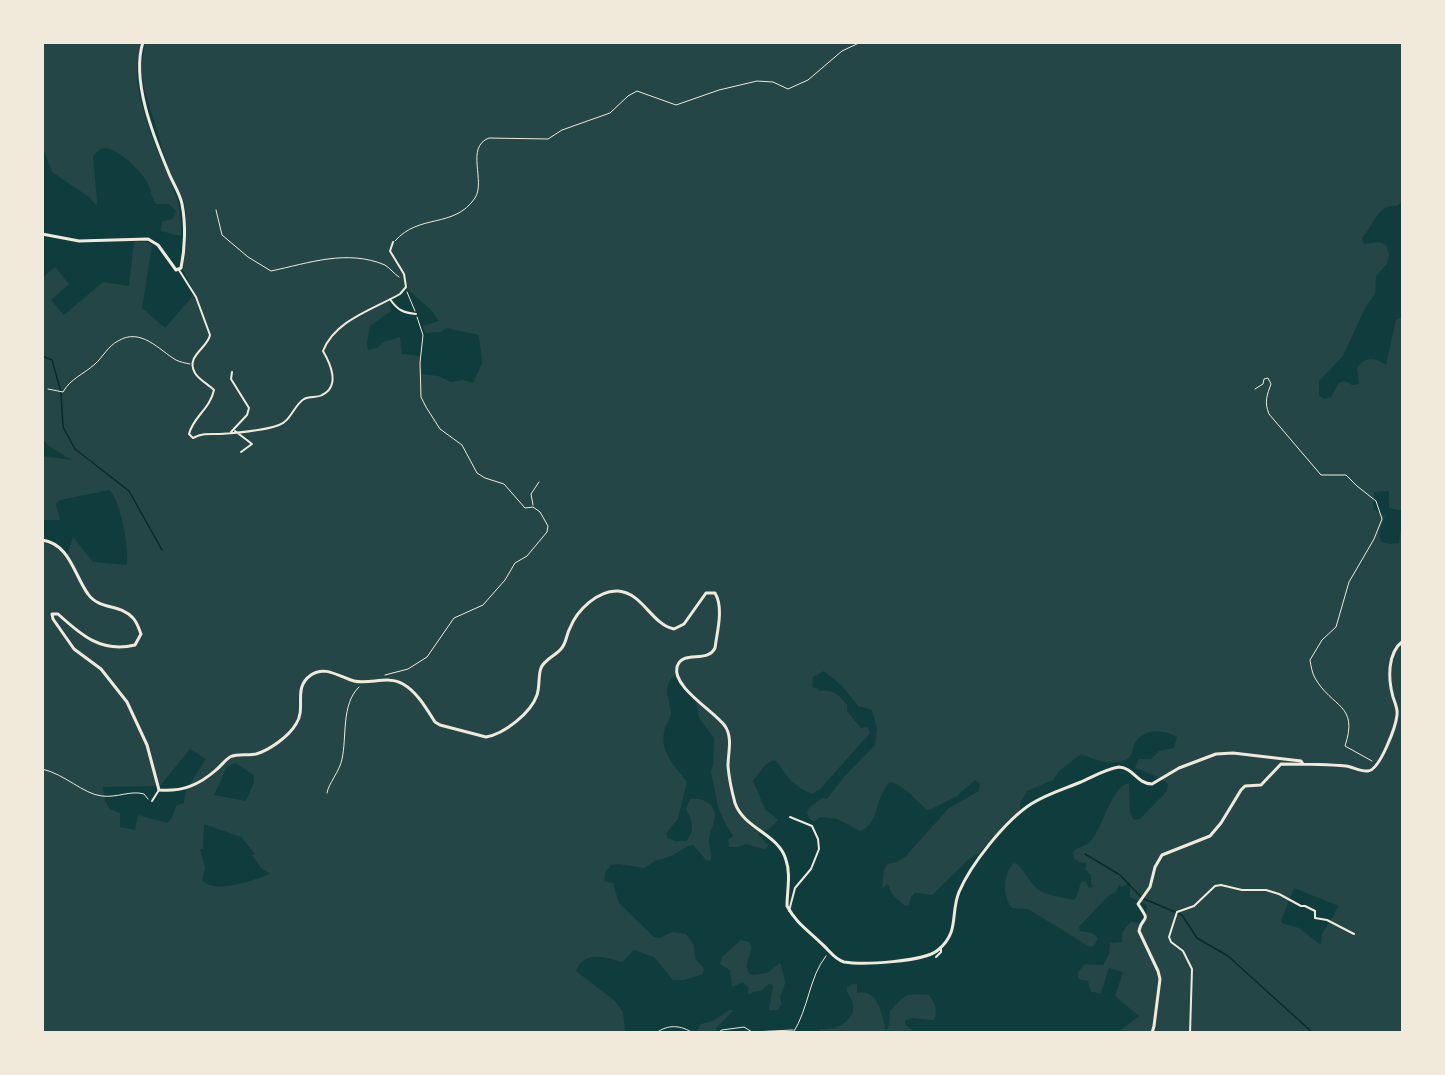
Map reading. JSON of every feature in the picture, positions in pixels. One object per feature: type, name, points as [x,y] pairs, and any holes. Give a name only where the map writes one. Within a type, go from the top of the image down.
[{"type":"street","points":[[143,42],[139,73],[142,94],[156,139],[182,201],[184,216],[182,264],[179,270]]},
{"type":"street","points":[[42,234],[79,241],[148,239],[158,245],[176,270],[179,270],[196,297],[210,335],[207,344],[195,356],[193,366],[195,374],[214,390],[209,403],[191,427],[189,434],[194,438],[204,433],[260,429],[282,424],[303,400],[325,393],[332,382],[333,375],[323,348],[342,325],[400,294],[406,287],[400,264],[390,251],[393,242]]},
{"type":"street","points":[[390,299],[395,308],[407,314],[416,314]]},
{"type":"street","points":[[232,372],[231,379],[249,408],[247,415],[233,432]]},
{"type":"street","points":[[233,432],[252,444],[241,452]]},
{"type":"street","points":[[42,540],[55,544],[70,558],[88,594],[98,604],[132,616],[141,634],[135,645],[122,648],[104,645],[82,636],[58,614],[52,614],[53,619],[74,649],[101,669],[127,702],[147,745],[159,790]]},
{"type":"street","points":[[159,790],[185,789],[204,781],[228,758],[264,751],[294,728],[301,715],[300,688],[302,683],[312,674],[326,671],[354,681],[403,683],[419,698],[435,722],[486,737],[493,736],[521,717],[537,698],[542,665],[562,648],[570,627],[597,596],[611,591],[624,592],[638,600],[662,623],[674,628],[684,624],[706,593],[715,593],[719,601],[715,648],[706,656],[682,660],[677,666],[677,677],[686,689],[719,720],[728,733],[728,767],[735,803],[741,815],[784,852],[788,869],[787,906],[789,911],[801,926],[841,961],[854,963],[913,960],[928,956],[941,948]]},
{"type":"street","points":[[1152,1033],[1155,1026],[1160,979],[1139,931],[1146,915],[1138,904],[1152,884],[1155,867],[1162,855],[1210,836],[1221,823],[1234,798],[1245,786],[1262,785],[1281,764],[1346,766],[1366,771],[1377,767],[1396,718],[1397,710],[1391,690],[1391,660],[1395,650],[1403,641]]},
{"type":"street","points":[[936,957],[953,930],[959,892],[985,850],[1018,814],[1047,795],[1119,767],[1128,769],[1143,782],[1152,784],[1179,768],[1209,755],[1223,753],[1300,761],[1303,764]]},
{"type":"street","points":[[152,801],[159,790]]},
{"type":"street","points":[[789,911],[795,888],[811,869],[819,849],[812,826],[790,817]]},
{"type":"street","points":[[1190,1033],[1192,969],[1183,951],[1171,942],[1169,937],[1176,914],[1194,906],[1215,886],[1221,885],[1242,890],[1266,890],[1279,894],[1291,902],[1315,911],[1315,918],[1327,920],[1352,933]]},
{"type":"lane","points":[[393,242],[410,228],[423,222],[448,219],[475,198],[479,184],[477,166],[479,147],[483,140],[489,138],[548,139],[562,130],[610,113],[628,96],[637,91],[676,105],[719,90],[757,81],[773,82],[788,88],[796,87],[819,72],[842,51],[861,42]]},
{"type":"path","points":[[216,210],[222,235],[248,257],[271,271],[332,257],[357,257],[386,266],[397,276],[406,280]]},
{"type":"path","points":[[380,677],[408,669],[427,657],[454,618],[483,605],[505,580],[515,563],[527,556],[547,532],[548,526],[540,512],[533,507],[525,508],[504,484],[477,473],[462,445],[440,429],[426,407],[421,397],[420,363],[423,335],[406,287]]},
{"type":"path","points":[[48,388],[63,392],[67,385],[96,364],[113,344],[128,336],[148,340],[175,359],[193,366]]},
{"type":"path","points":[[1255,389],[1263,384],[1264,378],[1268,378],[1271,384],[1265,396],[1266,407],[1307,459],[1321,475],[1346,475],[1376,501],[1382,519],[1374,539],[1349,582],[1336,627],[1322,640],[1310,660],[1315,678],[1346,712],[1351,730],[1345,746],[1372,760],[1377,767]]},
{"type":"path","points":[[533,507],[531,494],[539,482]]},
{"type":"path","points":[[327,793],[342,761],[348,709],[357,688],[369,682]]},
{"type":"path","points":[[42,770],[67,778],[95,794],[120,796],[140,792],[152,801]]},
{"type":"path","points":[[793,1033],[806,1009],[817,968],[829,951]]},
{"type":"path","points":[[656,1033],[671,1026],[684,1028],[693,1033]]},
{"type":"path","points":[[717,1033],[722,1030],[744,1027],[752,1032],[787,1032],[795,1029]]},
{"type":"shaded area","points":[[42,42],[141,42],[137,67],[139,93],[150,130],[177,199],[181,236],[161,231],[162,222],[172,219],[176,211],[169,204],[156,204],[144,177],[135,166],[110,149],[103,148],[93,156],[96,205],[89,197],[52,172],[42,145]]},
{"type":"shaded area","points":[[145,42],[1403,42],[1403,201],[1397,206],[1381,211],[1362,238],[1364,244],[1379,242],[1387,246],[1389,255],[1387,264],[1376,276],[1375,294],[1365,308],[1343,356],[1319,381],[1319,396],[1324,399],[1331,397],[1339,383],[1345,381],[1352,385],[1359,384],[1357,368],[1363,361],[1374,359],[1386,365],[1396,320],[1403,317],[1403,511],[1389,508],[1389,491],[1374,492],[1373,509],[1385,516],[1379,532],[1381,542],[1390,544],[1399,543],[1403,513],[1403,1033],[1117,1033],[1139,1016],[1115,996],[1123,972],[1109,968],[1101,993],[1091,992],[1088,981],[1078,979],[1078,972],[1085,964],[1103,965],[1109,954],[1110,943],[1122,942],[1124,931],[1131,922],[1140,923],[1146,918],[1147,905],[1130,897],[1130,882],[1122,887],[1119,885],[1116,892],[1108,896],[1079,927],[1080,931],[1092,933],[1098,938],[1094,946],[1090,947],[1028,909],[1012,908],[1005,892],[1005,885],[1010,867],[1014,863],[1040,891],[1047,894],[1073,900],[1076,898],[1081,882],[1085,881],[1089,888],[1093,887],[1091,875],[1085,869],[1087,863],[1079,862],[1074,858],[1073,852],[1090,842],[1095,836],[1112,800],[1123,786],[1129,783],[1130,813],[1134,820],[1140,819],[1167,791],[1168,784],[1135,768],[1139,759],[1151,759],[1159,751],[1174,748],[1177,737],[1166,733],[1155,731],[1144,734],[1135,743],[1129,757],[1122,761],[1104,762],[1081,754],[1059,771],[1053,780],[1027,791],[1019,812],[1007,821],[979,853],[969,859],[932,895],[915,893],[909,905],[905,906],[892,894],[888,884],[882,888],[887,864],[905,857],[949,808],[979,791],[980,784],[975,780],[957,796],[930,810],[897,784],[890,782],[881,795],[871,823],[866,828],[860,831],[837,819],[821,817],[814,822],[807,813],[809,808],[822,798],[827,799],[844,777],[875,745],[877,729],[872,710],[858,706],[842,686],[824,671],[813,677],[812,687],[819,689],[818,691],[838,695],[861,728],[868,727],[870,733],[820,789],[812,794],[792,782],[774,760],[766,764],[753,781],[765,809],[778,820],[769,829],[758,834],[769,846],[764,849],[746,844],[729,847],[728,840],[733,836],[718,807],[711,771],[714,738],[699,718],[696,702],[674,676],[670,680],[667,692],[671,713],[663,736],[664,744],[669,758],[687,782],[678,819],[666,833],[667,838],[686,841],[692,829],[686,809],[690,799],[705,801],[715,812],[709,840],[711,860],[707,861],[693,845],[644,868],[611,865],[605,872],[604,881],[613,883],[619,903],[654,937],[660,938],[672,932],[686,934],[694,945],[695,959],[704,968],[703,974],[684,980],[673,980],[654,957],[634,950],[622,962],[596,957],[584,960],[576,971],[615,1001],[623,1012],[625,1033],[42,1033],[42,541],[68,554],[73,537],[93,562],[127,565],[127,558],[120,514],[109,490],[60,500],[56,504],[60,520],[42,520],[42,456],[72,460],[42,439],[42,278],[55,267],[69,284],[51,300],[64,315],[103,282],[129,286],[134,241],[146,242],[152,245],[142,308],[165,328],[195,293],[183,270],[186,216],[184,201],[168,167],[144,88],[141,68]],"holes":[[[407,289],[430,309],[439,321],[423,326],[425,333],[441,332],[446,328],[479,335],[482,363],[473,383],[463,380],[451,382],[438,376],[422,374],[420,356],[402,354],[400,337],[368,350],[370,326],[391,311],[389,299]],[[190,749],[206,759],[186,790],[184,803],[176,806],[172,818],[167,823],[138,815],[135,830],[120,827],[120,813],[110,809],[105,801],[103,787],[160,786]],[[235,763],[254,775],[254,782],[246,801],[214,795],[227,767]],[[204,824],[241,837],[255,854],[252,855],[261,868],[270,874],[235,885],[208,884],[202,880],[205,868],[200,849],[203,849]],[[1294,888],[1339,906],[1322,934],[1321,945],[1299,928],[1281,921]]]},
{"type":"shaded area","points":[[741,940],[749,942],[751,946],[747,966],[751,975],[767,973],[780,963],[785,984],[780,997],[782,1004],[777,1010],[769,1010],[773,986],[770,983],[761,991],[750,995],[749,988],[743,982],[732,987],[730,970],[720,964],[722,957]]},
{"type":"shaded area","points":[[852,984],[857,984],[857,993],[870,995],[875,999],[886,1031],[890,1011],[903,998],[911,994],[929,995],[935,1007],[934,1020],[911,1018],[905,1021],[905,1024],[915,1033],[817,1033],[821,1029],[837,1027],[851,1017],[853,1004],[847,988]]},
{"type":"shaded area","points":[[729,1010],[734,1010],[716,1028],[716,1033],[684,1033],[689,1030],[697,1031],[701,1024],[713,1021]]},
{"type":"waterway","points":[[42,356],[52,360],[61,392],[63,427],[75,449],[129,491],[162,550]]},
{"type":"waterway","points":[[1085,854],[1120,875],[1142,898],[1182,915],[1197,938],[1228,956],[1313,1033]]}]
